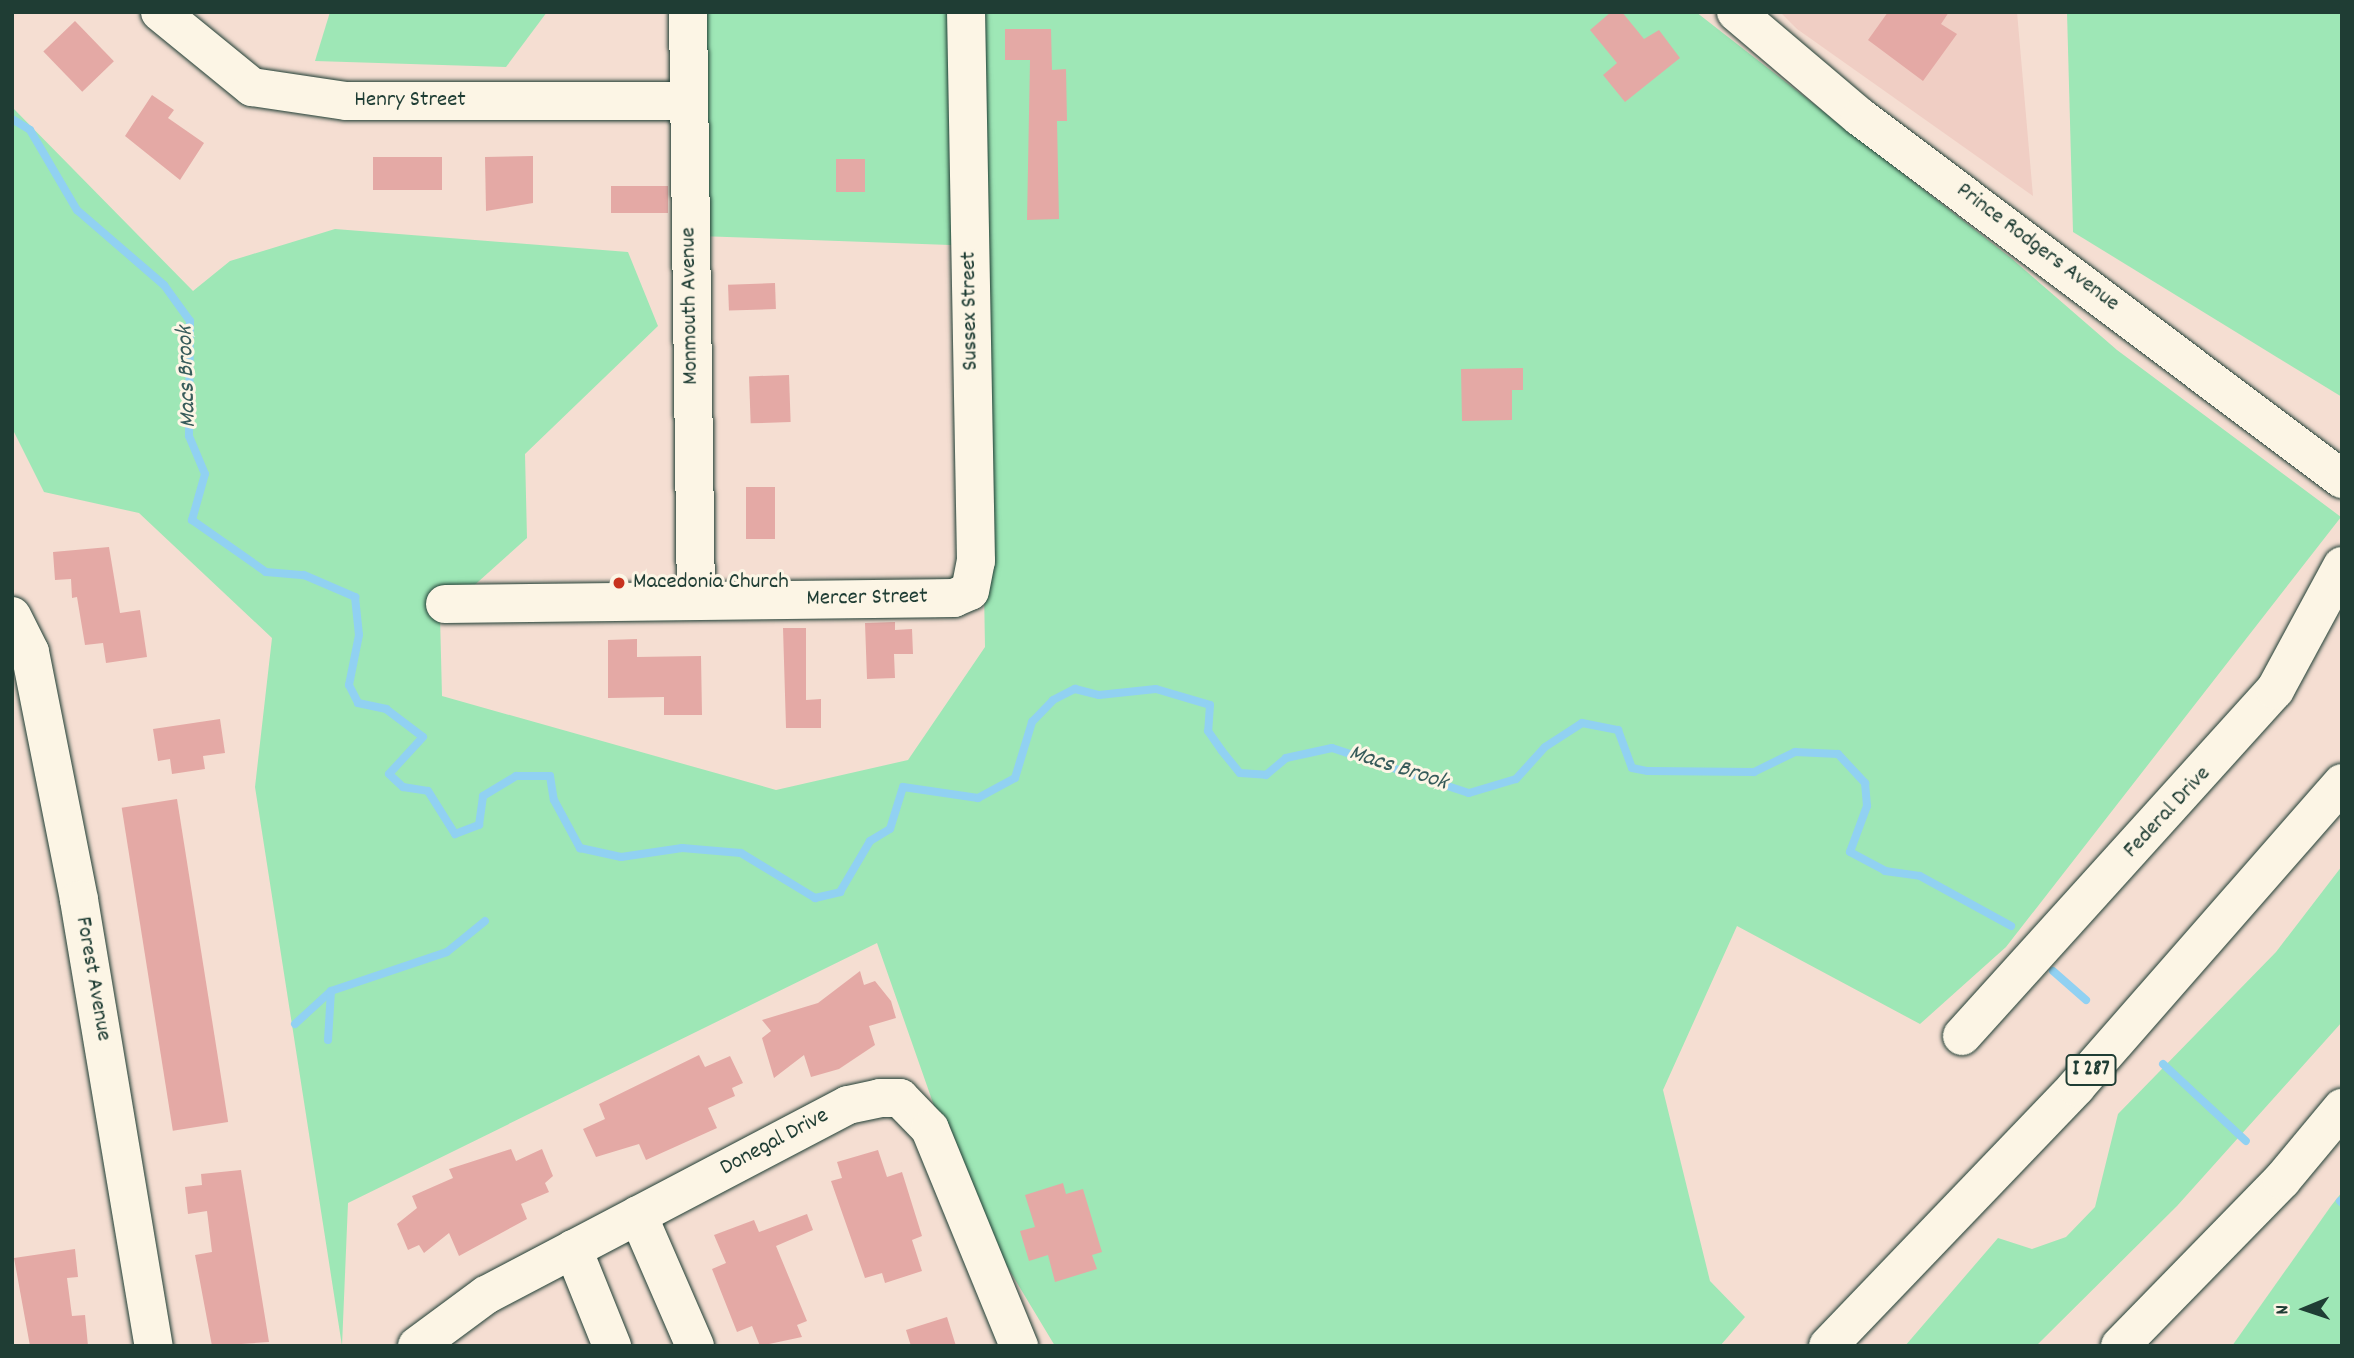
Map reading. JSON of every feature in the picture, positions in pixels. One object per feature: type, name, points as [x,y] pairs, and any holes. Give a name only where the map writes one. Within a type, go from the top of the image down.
[{"type":"main road","name":"Henry Street","points":[[160,12],[253,87],[346,101],[688,101]]},
{"type":"main road","name":"Monmouth Avenue","points":[[688,12],[696,600]]},
{"type":"main road","name":"Sussex Street","points":[[954,598],[970,591],[976,561],[966,12]]},
{"type":"main road","name":"Prince Rodgers Avenue","points":[[1736,12],[1860,117],[2342,479]]},
{"type":"main road","name":"Federal Drive","points":[[1962,1036],[2267,700],[2342,566]]},
{"type":"main road","name":"Mercer Street","points":[[445,604],[954,598]]},
{"type":"main road","name":"Forest Avenue","points":[[12,616],[30,652],[79,900],[154,1346]]},
{"type":"main road","name":"I 287","points":[[1828,1346],[2076,1087],[2342,783]]},
{"type":"main road","name":"Donegal Drive","points":[[417,1346],[486,1295],[848,1105],[900,1098],[930,1129],[1020,1346]]},
{"type":"main road","points":[[2120,1346],[2282,1180],[2342,1108]]},
{"type":"main road","points":[[638,1215],[695,1346]]},
{"type":"main road","points":[[573,1249],[612,1346]]},
{"type":"shaded area","points":[[1780,12],[2017,12],[2033,196],[1797,29]]},
{"type":"green space","points":[[330,12],[547,12],[506,67],[315,61]]},
{"type":"green space","points":[[696,12],[1696,12],[2011,258],[2117,350],[2341,517],[2006,947],[1920,1024],[1737,926],[1663,1090],[1710,1281],[1745,1317],[1720,1346],[1055,1346],[967,1200],[877,943],[348,1203],[342,1346],[255,787],[272,638],[139,513],[44,492],[12,428],[12,107],[193,291],[230,261],[335,229],[628,252],[658,326],[525,454],[527,538],[440,616],[442,696],[776,790],[908,760],[985,647],[978,246],[698,236]]},
{"type":"green space","points":[[2067,12],[2342,12],[2342,397],[2073,232]]},
{"type":"green space","points":[[2342,866],[2342,1022],[2177,1206],[2036,1346],[1905,1346],[1998,1238],[2032,1249],[2066,1237],[2095,1207],[2118,1114],[2276,952]]},
{"type":"green space","points":[[2342,1192],[2342,1346],[2232,1346],[2331,1206]]},
{"type":"building","points":[[1611,12],[1622,12],[1644,39],[1659,30],[1680,58],[1625,102],[1603,75],[1617,63],[1590,30]]},
{"type":"building","points":[[1888,12],[1949,12],[1941,24],[1957,34],[1923,81],[1868,40]]},
{"type":"building","points":[[75,21],[114,61],[82,92],[43,52]]},
{"type":"building","points":[[1005,29],[1051,29],[1052,70],[1066,69],[1067,121],[1057,121],[1059,219],[1027,220],[1030,60],[1005,60]]},
{"type":"building","points":[[152,95],[174,110],[168,118],[204,143],[180,180],[125,136]]},
{"type":"building","points":[[533,156],[533,203],[486,211],[485,157]]},
{"type":"building","points":[[373,157],[442,157],[442,190],[373,190]]},
{"type":"building","points":[[836,159],[865,159],[865,192],[836,192]]},
{"type":"building","points":[[611,186],[668,186],[668,213],[611,213]]},
{"type":"building","points":[[775,283],[776,309],[729,311],[728,285]]},
{"type":"building","points":[[1523,368],[1523,390],[1512,390],[1512,420],[1462,421],[1461,369]]},
{"type":"building","points":[[789,375],[791,422],[751,423],[749,376]]},
{"type":"building","points":[[746,487],[775,487],[775,539],[746,539]]},
{"type":"building","points":[[109,547],[120,613],[140,610],[147,657],[106,663],[103,643],[85,645],[77,597],[72,598],[71,579],[55,580],[53,552]]},
{"type":"building","points":[[895,622],[895,630],[912,629],[913,654],[894,654],[895,678],[867,679],[865,623]]},
{"type":"building","points":[[783,628],[806,628],[806,700],[821,699],[821,728],[786,728]]},
{"type":"building","points":[[637,639],[637,657],[701,656],[702,715],[664,715],[664,697],[608,698],[608,640]]},
{"type":"building","points":[[220,719],[225,753],[203,756],[205,769],[172,774],[170,759],[158,761],[153,729]]},
{"type":"building","points":[[177,799],[228,1122],[173,1131],[122,808]]},
{"type":"building","points":[[860,971],[864,985],[875,981],[891,1001],[896,1018],[869,1026],[875,1045],[839,1069],[811,1077],[804,1055],[774,1078],[762,1038],[771,1031],[762,1020],[818,1003]]},
{"type":"building","points":[[699,1055],[705,1067],[730,1056],[743,1083],[732,1088],[735,1096],[708,1108],[717,1128],[646,1160],[639,1144],[596,1157],[583,1129],[605,1119],[599,1104]]},
{"type":"building","points":[[511,1149],[516,1161],[542,1149],[553,1176],[545,1183],[549,1192],[521,1204],[527,1219],[459,1256],[449,1233],[424,1253],[419,1245],[408,1250],[397,1224],[417,1208],[412,1196],[453,1178],[449,1169]]},
{"type":"building","points":[[878,1150],[887,1177],[902,1172],[922,1236],[912,1240],[922,1271],[885,1283],[882,1273],[865,1278],[831,1181],[842,1178],[837,1162]]},
{"type":"building","points":[[241,1170],[269,1342],[212,1346],[195,1255],[212,1252],[207,1211],[188,1214],[185,1187],[202,1185],[201,1174]]},
{"type":"building","points":[[1063,1183],[1066,1194],[1083,1189],[1102,1252],[1092,1255],[1097,1269],[1055,1282],[1048,1255],[1029,1261],[1020,1231],[1035,1227],[1025,1195]]},
{"type":"building","points":[[807,1214],[813,1230],[776,1246],[807,1321],[797,1325],[802,1337],[760,1346],[752,1326],[737,1332],[712,1269],[726,1263],[714,1235],[754,1220],[759,1232]]},
{"type":"building","points":[[75,1249],[78,1277],[67,1278],[72,1316],[85,1315],[88,1346],[30,1346],[14,1258]]},
{"type":"building","points":[[947,1317],[956,1346],[911,1346],[906,1330]]},
{"type":"waterway","name":"Macs Brook","points":[[12,119],[30,130],[77,210],[164,285],[190,321],[189,436],[205,474],[192,520],[266,572],[304,575],[355,597],[359,635],[349,685],[358,703],[386,709],[423,737],[389,774],[403,787],[428,791],[455,834],[479,825],[483,796],[516,776],[550,776],[554,800],[580,848],[621,857],[682,848],[741,853],[815,898],[840,892],[870,841],[890,829],[903,787],[978,798],[1015,778],[1032,722],[1053,700],[1075,689],[1099,695],[1156,689],[1210,705],[1208,731],[1240,773],[1266,775],[1286,758],[1332,748],[1469,793],[1516,779],[1545,747],[1582,723],[1618,730],[1632,768],[1648,771],[1754,772],[1795,752],[1838,754],[1865,783],[1867,806],[1850,852],[1885,871],[1920,876],[2011,926]]},
{"type":"waterway","points":[[295,1024],[331,991],[447,952],[485,921]]},
{"type":"waterway","name":"Macs Brook","points":[[2053,971],[2086,1000]]},
{"type":"waterway","points":[[328,1040],[331,991]]},
{"type":"waterway","name":"Macs Brook","points":[[2163,1064],[2246,1141]]},
{"type":"place","name":"Macedonia Church","points":[[619,583]]}]
